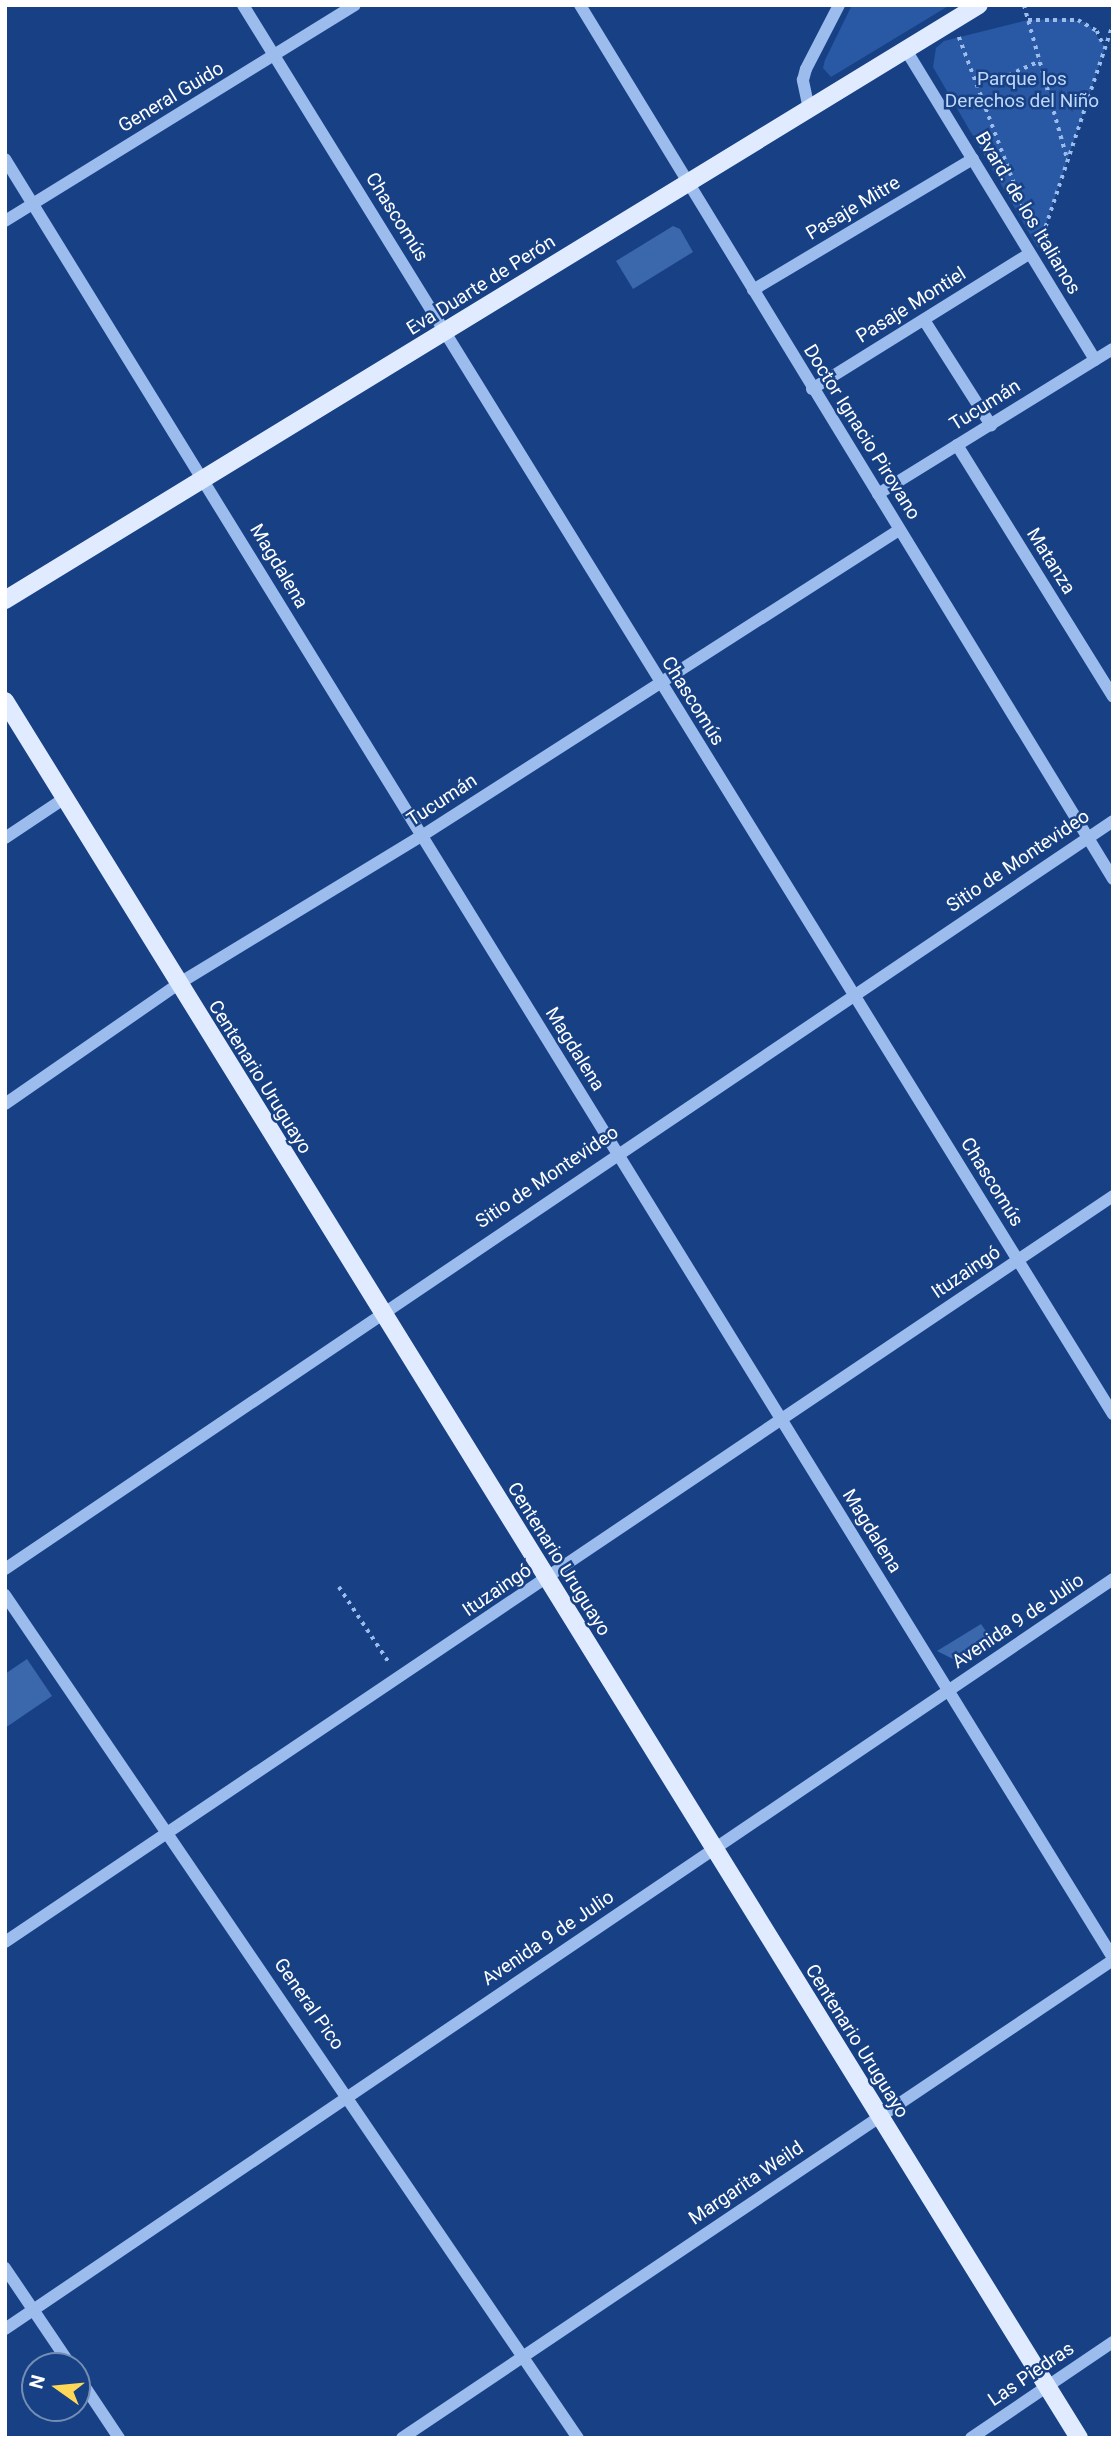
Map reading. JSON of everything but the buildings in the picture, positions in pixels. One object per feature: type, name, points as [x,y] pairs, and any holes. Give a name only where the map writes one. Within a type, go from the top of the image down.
[{"type":"main road","name":"Eva Duarte de Perón","points":[[5,600],[205,481],[979,5]]},
{"type":"main road","name":"Centenario Uruguayo","points":[[5,701],[1079,2438]]},
{"type":"street","name":"Chascomús","points":[[243,5],[446,331],[659,683],[1113,1414]]},
{"type":"street","name":"General Guido","points":[[5,221],[355,5]]},
{"type":"street","name":"Doctor Ignacio Pirovano","points":[[580,5],[685,184],[753,290],[1113,879]]},
{"type":"street","points":[[809,109],[803,80],[806,69],[839,5]]},
{"type":"street","name":"Bvard. de los Italianos","points":[[906,50],[1096,360]]},
{"type":"street","name":"Magdalena","points":[[5,159],[780,1421],[950,1690],[1113,1959]]},
{"type":"street","name":"Pasaje Mitre","points":[[753,290],[973,159]]},
{"type":"street","name":"Pasaje Montiel","points":[[812,389],[1029,254]]},
{"type":"street","points":[[924,320],[991,425]]},
{"type":"street","name":"Tucumán","points":[[878,494],[1113,349]]},
{"type":"street","name":"Matanza","points":[[957,445],[1113,697]]},
{"type":"street","name":"Tucumán","points":[[5,1104],[178,984],[420,837],[899,530]]},
{"type":"street","points":[[5,838],[65,798]]},
{"type":"street","name":"Sitio de Montevideo","points":[[5,1569],[617,1152],[1113,821]]},
{"type":"street","name":"Ituzaingó","points":[[5,1942],[1113,1196]]},
{"type":"street","name":"Avenida 9 de Julio","points":[[5,2329],[1113,1579]]},
{"type":"street","name":"General Pico","points":[[5,1595],[349,2095],[578,2438]]},
{"type":"street","name":"Margarita Weild","points":[[402,2438],[1113,1959]]},
{"type":"street","points":[[5,2268],[62,2352]]},
{"type":"street","name":"Las Piedras","points":[[971,2438],[1113,2342]]},
{"type":"street","points":[[91,2396],[119,2438]]},
{"type":"path","points":[[1024,5],[1068,160]]},
{"type":"path","points":[[1028,20],[1065,19],[1088,23],[1105,48]]},
{"type":"path","points":[[953,21],[1029,223]]},
{"type":"path","points":[[1034,235],[1038,248],[1113,24]]},
{"type":"path","points":[[993,82],[1040,61]]},
{"type":"path","points":[[339,1587],[399,1678]]},
{"type":"green space","points":[[852,5],[950,5],[831,77],[823,68],[825,60]]},
{"type":"green space","name":"Parque los Derechos del Niño","points":[[1065,19],[1088,23],[1105,48],[1038,248],[933,67],[936,48],[944,41],[1028,20]]}]
